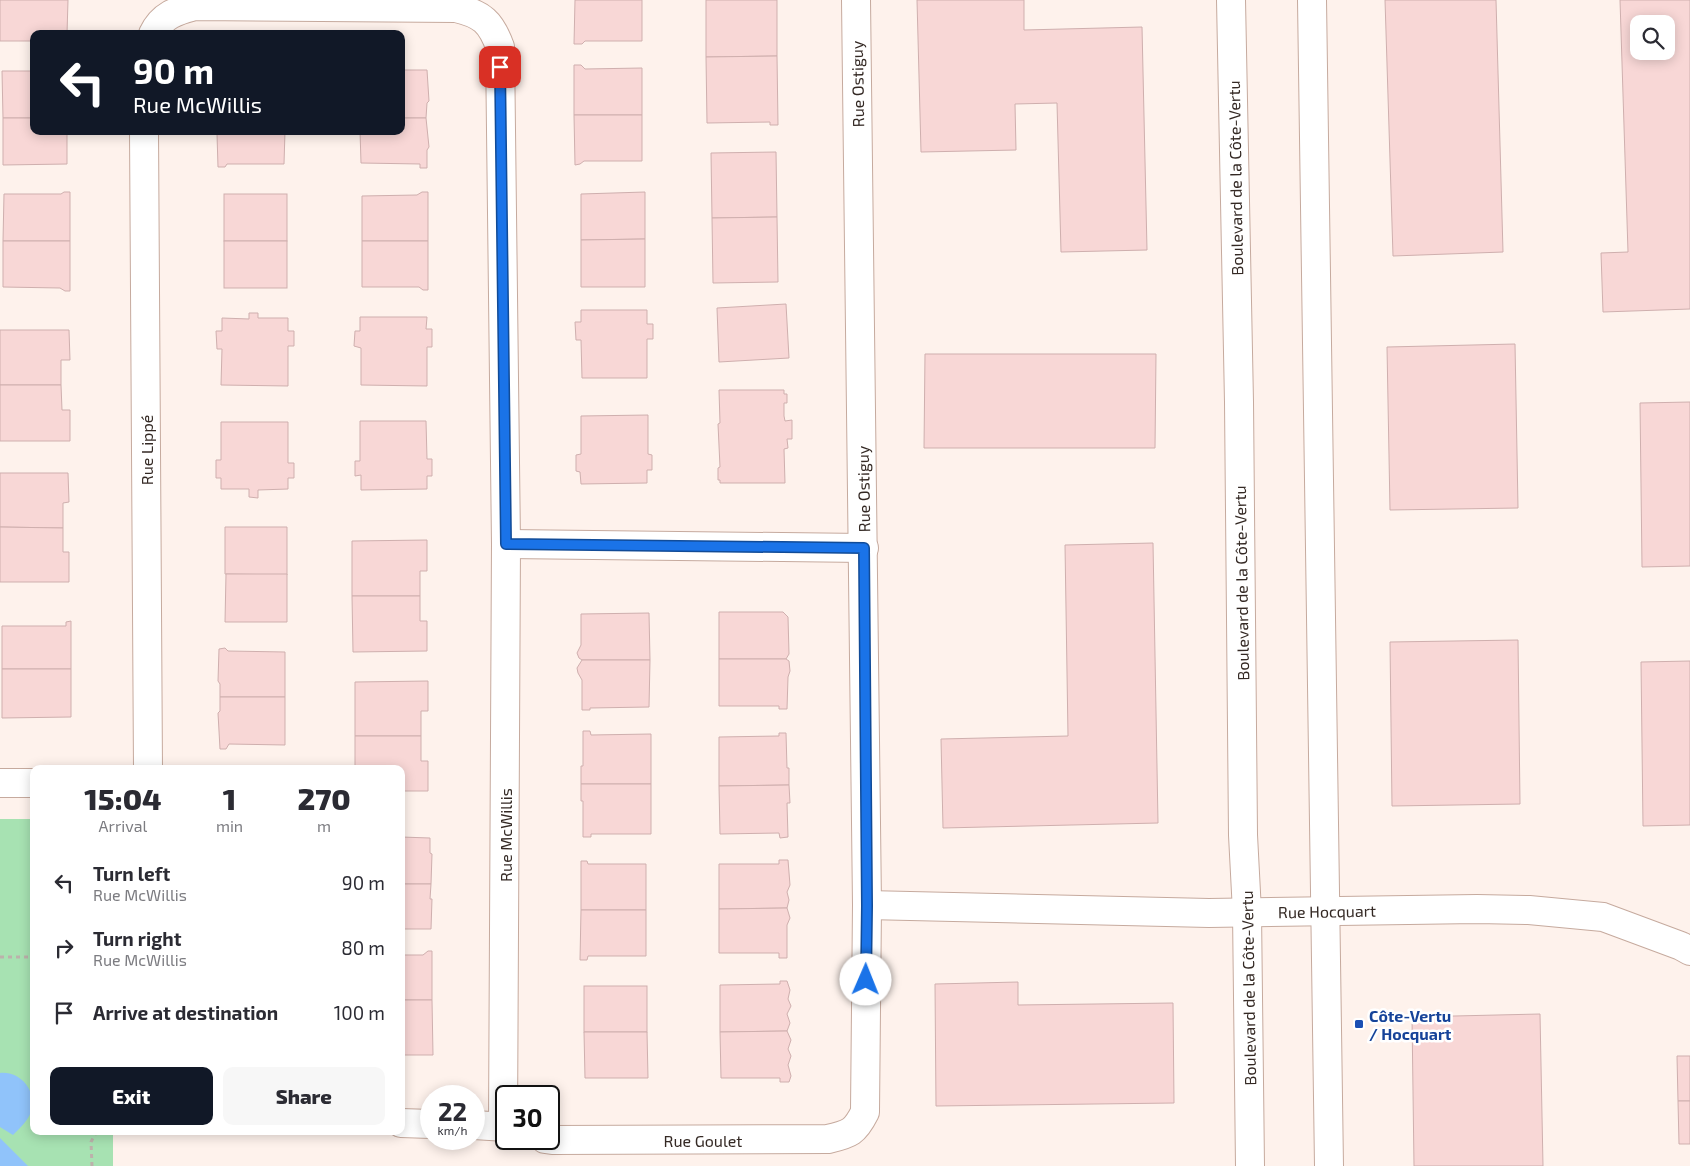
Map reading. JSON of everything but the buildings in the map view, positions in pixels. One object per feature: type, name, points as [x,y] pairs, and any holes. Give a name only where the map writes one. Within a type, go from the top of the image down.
[{"type":"street","name":"Rue Ostiguy","points":[[856,0],[867,906],[865,1112],[858,1127]]},
{"type":"street","name":"Boulevard de la Côte-Vertu","points":[[1231,0],[1239,402],[1243,835],[1247,912],[1250,1166]]},
{"type":"street","points":[[1312,0],[1330,1166]]},
{"type":"street","name":"Rue McWillis","points":[[154,30],[157,24],[174,11],[195,6],[456,8],[472,11],[484,20],[494,32],[500,47],[506,544],[505,1085]]},
{"type":"street","name":"Rue Lippé","points":[[144,135],[148,765]]},
{"type":"street","points":[[506,544],[864,548]]},
{"type":"street","points":[[0,783],[30,783]]},
{"type":"street","name":"Rue Hocquart","points":[[867,906],[1197,913],[1529,910],[1603,917],[1690,951]]},
{"type":"street","points":[[405,1123],[420,1124]]},
{"type":"street","name":"Rue Goulet","points":[[560,1140],[828,1139],[845,1135],[858,1127]]},
{"type":"path","points":[[0,958],[30,958]]},
{"type":"path","points":[[92,1166],[91,1142],[95,1135]]},
{"type":"green space","points":[[0,819],[30,819],[30,1135],[113,1135],[113,1166],[0,1166]]},
{"type":"water","points":[[0,1073],[7,1073],[20,1079],[29,1089],[30,1115],[13,1135],[0,1127]]},
{"type":"water","points":[[0,1138],[28,1166],[0,1166]]},
{"type":"place","name":"Côte-Vertu / Hocquart","points":[[1359,1024]]},
{"type":"route","points":[[500,67],[506,544],[864,548],[866,980]]}]
